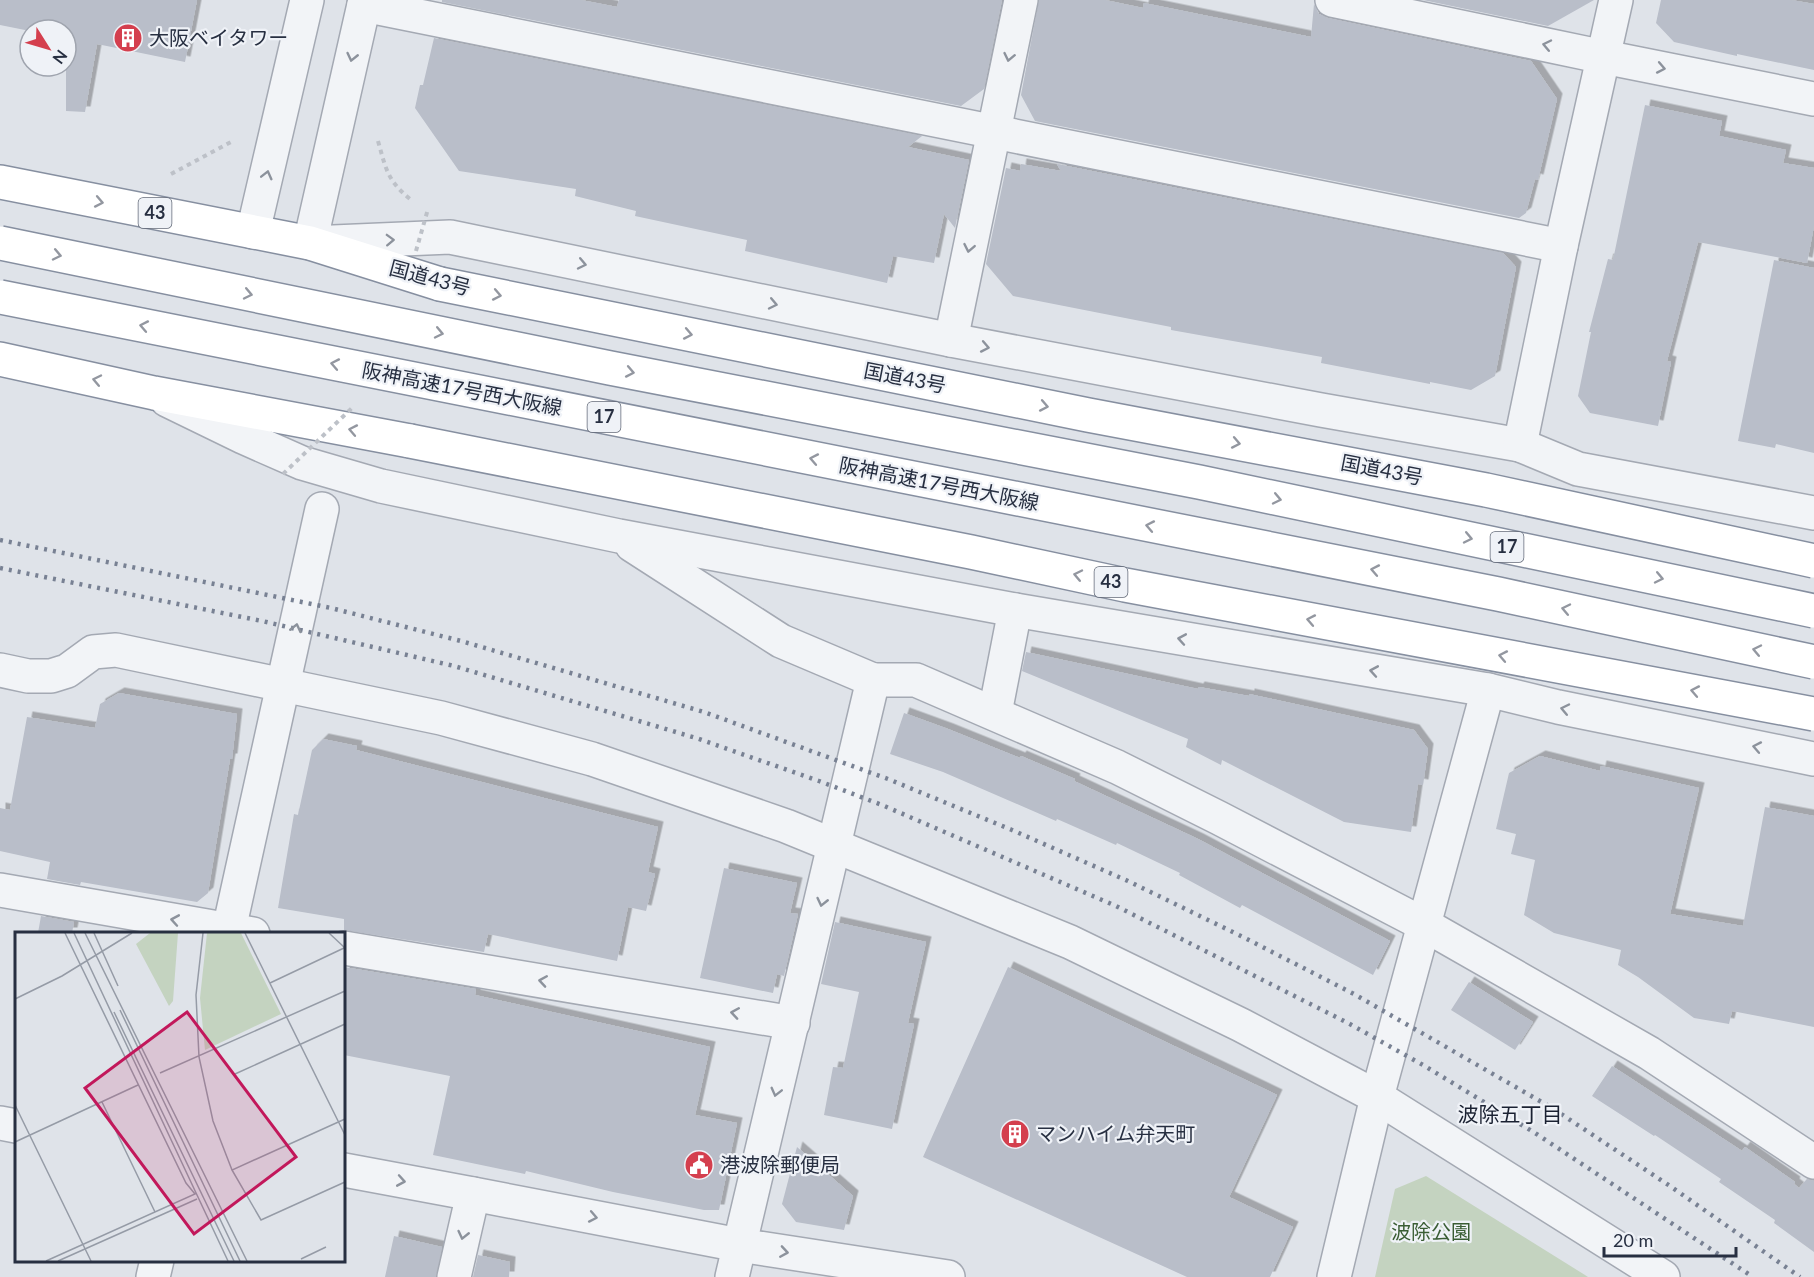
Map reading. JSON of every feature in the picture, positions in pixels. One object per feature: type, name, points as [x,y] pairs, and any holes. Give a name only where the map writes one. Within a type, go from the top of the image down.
[{"type":"highway","name":"国道43号","points":[[0,182],[310,243],[440,284],[1088,415],[1486,490],[1814,561]]},
{"type":"highway","name":"17","points":[[0,243],[610,368],[1199,482],[1814,611]]},
{"type":"highway","name":"阪神高速17号西大阪線","points":[[0,297],[1510,597],[1814,662]]},
{"type":"highway","name":"43","points":[[0,359],[154,393],[959,549],[1125,585],[1814,714]]},
{"type":"street","points":[[253,232],[307,0]]},
{"type":"street","points":[[951,340],[1021,0]]},
{"type":"street","points":[[1332,0],[1814,99]]},
{"type":"street","points":[[1520,445],[1561,246],[1616,0]]},
{"type":"street","points":[[1561,246],[993,132],[365,2],[310,243],[450,237],[951,340],[1520,445],[1578,469],[1814,513]]},
{"type":"street","points":[[154,393],[302,463],[381,486],[619,536],[1015,610],[1488,690],[1558,707],[1814,759]]},
{"type":"street","points":[[0,890],[236,932],[283,685],[322,509]]},
{"type":"street","points":[[619,536],[781,640],[873,680],[916,680],[995,713],[1117,767],[1423,924],[1649,1053],[1814,1162]]},
{"type":"street","points":[[995,713],[1015,610]]},
{"type":"street","points":[[0,670],[28,676],[51,676],[67,671],[93,652],[116,650],[441,718],[592,759],[786,826],[1070,942],[1240,1025],[1377,1097],[1662,1277]]},
{"type":"street","points":[[732,1277],[873,680]]},
{"type":"street","points":[[1334,1277],[1377,1097],[1488,690]]},
{"type":"street","points":[[345,948],[793,1023]]},
{"type":"street","points":[[0,1123],[15,1126]]},
{"type":"street","points":[[345,1170],[739,1245],[948,1277]]},
{"type":"street","points":[[454,1277],[473,1194]]},
{"type":"street","points":[[153,1277],[157,1262]]},
{"type":"path","points":[[168,175],[231,142],[235,132]]},
{"type":"path","points":[[378,141],[392,182],[409,198],[429,209]]},
{"type":"path","points":[[283,474],[357,404]]},
{"type":"green space","name":"波除公園","points":[[1426,1176],[1588,1277],[1375,1277],[1395,1189]]},
{"type":"building","name":"大阪ベイタワー","points":[[0,0],[197,0],[185,62],[97,44],[85,112],[66,111],[66,78],[78,78],[78,18],[18,18],[18,29],[0,25]]},
{"type":"building","points":[[442,0],[581,0],[617,7],[619,0],[1002,0],[984,89],[961,106],[442,2]]},
{"type":"building","points":[[1039,0],[1105,0],[1143,8],[1144,3],[1311,37],[1314,4],[1319,14],[1328,18],[1531,61],[1557,99],[1538,180],[1535,179],[1526,213],[1519,218],[1035,121],[1021,95]]},
{"type":"building","points":[[1423,0],[1594,0],[1548,26]]},
{"type":"building","points":[[1661,0],[1791,0],[1814,4],[1814,70],[1674,42],[1656,23]]},
{"type":"building","points":[[434,38],[922,136],[908,147],[969,160],[955,228],[944,214],[934,263],[893,256],[887,283],[745,251],[747,240],[635,216],[636,211],[575,196],[576,189],[459,171],[415,108]]},
{"type":"building","points":[[1645,105],[1722,121],[1719,136],[1786,150],[1783,163],[1814,168],[1814,226],[1807,263],[1698,242],[1667,361],[1671,362],[1658,426],[1590,413],[1578,396],[1591,332],[1589,332],[1608,259],[1613,260]]},
{"type":"building","points":[[1021,164],[1061,171],[1057,164],[1503,253],[1516,267],[1495,376],[1471,390],[1430,382],[1430,384],[1321,363],[1322,357],[1171,330],[1171,327],[1013,296],[986,264],[1006,168],[1020,171]]},
{"type":"building","points":[[1774,260],[1814,268],[1814,453],[1776,444],[1775,448],[1738,441]]},
{"type":"building","points":[[1026,652],[1198,689],[1199,687],[1249,696],[1249,694],[1414,730],[1428,749],[1423,785],[1418,784],[1411,832],[1344,822],[1222,760],[1221,765],[1186,747],[1188,739],[1022,671]]},
{"type":"building","points":[[119,693],[237,714],[232,759],[230,759],[208,893],[197,902],[81,882],[80,885],[47,879],[50,862],[0,851],[0,808],[10,810],[27,717],[95,728],[100,704]]},
{"type":"building","points":[[904,713],[1020,758],[1021,756],[1075,779],[1074,781],[1198,839],[1390,941],[1373,975],[1242,905],[1240,908],[1179,875],[1180,873],[1117,843],[1116,845],[1057,819],[1056,821],[943,772],[890,754]]},
{"type":"building","points":[[323,739],[357,746],[356,750],[658,827],[648,872],[655,874],[646,911],[628,907],[617,961],[488,934],[484,952],[344,930],[344,919],[278,908],[294,814],[298,815],[312,750]]},
{"type":"building","points":[[1540,756],[1600,771],[1601,766],[1699,788],[1670,914],[1743,926],[1765,807],[1814,816],[1814,1027],[1732,1011],[1729,1024],[1694,1018],[1618,965],[1621,950],[1554,933],[1524,915],[1535,860],[1511,854],[1516,834],[1496,829],[1509,773]]},
{"type":"building","points":[[724,868],[797,883],[790,913],[798,914],[784,976],[777,974],[773,993],[700,978]]},
{"type":"building","points":[[41,916],[74,922],[72,932],[38,932]]},
{"type":"building","points":[[835,922],[926,942],[908,1023],[914,1024],[892,1129],[824,1115],[833,1067],[843,1068],[859,992],[821,984]]},
{"type":"building","points":[[345,967],[476,989],[475,995],[710,1047],[695,1115],[737,1123],[719,1210],[704,1210],[613,1192],[526,1171],[525,1174],[433,1155],[450,1076],[345,1055]]},
{"type":"building","name":"マンハイム弁天町","points":[[1008,967],[1277,1095],[1229,1197],[1293,1227],[1270,1277],[1187,1277],[923,1157]]},
{"type":"building","points":[[1469,982],[1533,1022],[1515,1050],[1451,1010]]},
{"type":"building","points":[[1612,1066],[1742,1151],[1745,1147],[1795,1182],[1794,1184],[1799,1188],[1807,1179],[1814,1181],[1814,1252],[1774,1223],[1775,1220],[1719,1182],[1721,1179],[1592,1096]]},
{"type":"building","points":[[797,1147],[853,1196],[844,1230],[796,1222],[782,1204]]},
{"type":"building","points":[[394,1236],[442,1247],[436,1277],[385,1277]]},
{"type":"building","points":[[478,1255],[510,1262],[509,1277],[473,1277]]},
{"type":"railway","points":[[0,540],[331,608],[461,641],[704,712],[888,779],[1128,881],[1354,994],[1552,1108],[1670,1186],[1800,1277]]},
{"type":"railway","points":[[0,568],[262,621],[454,666],[696,738],[882,805],[1116,906],[1348,1023],[1423,1065],[1535,1133],[1753,1277]]},
{"type":"place","name":"大阪ベイタワー","points":[[128,38]]},
{"type":"place","name":"マンハイム弁天町","points":[[1015,1134]]},
{"type":"place","name":"港波除郵便局","points":[[699,1165]]},
{"type":"district","name":"波除五丁目","points":[[1510,1115]]}]
